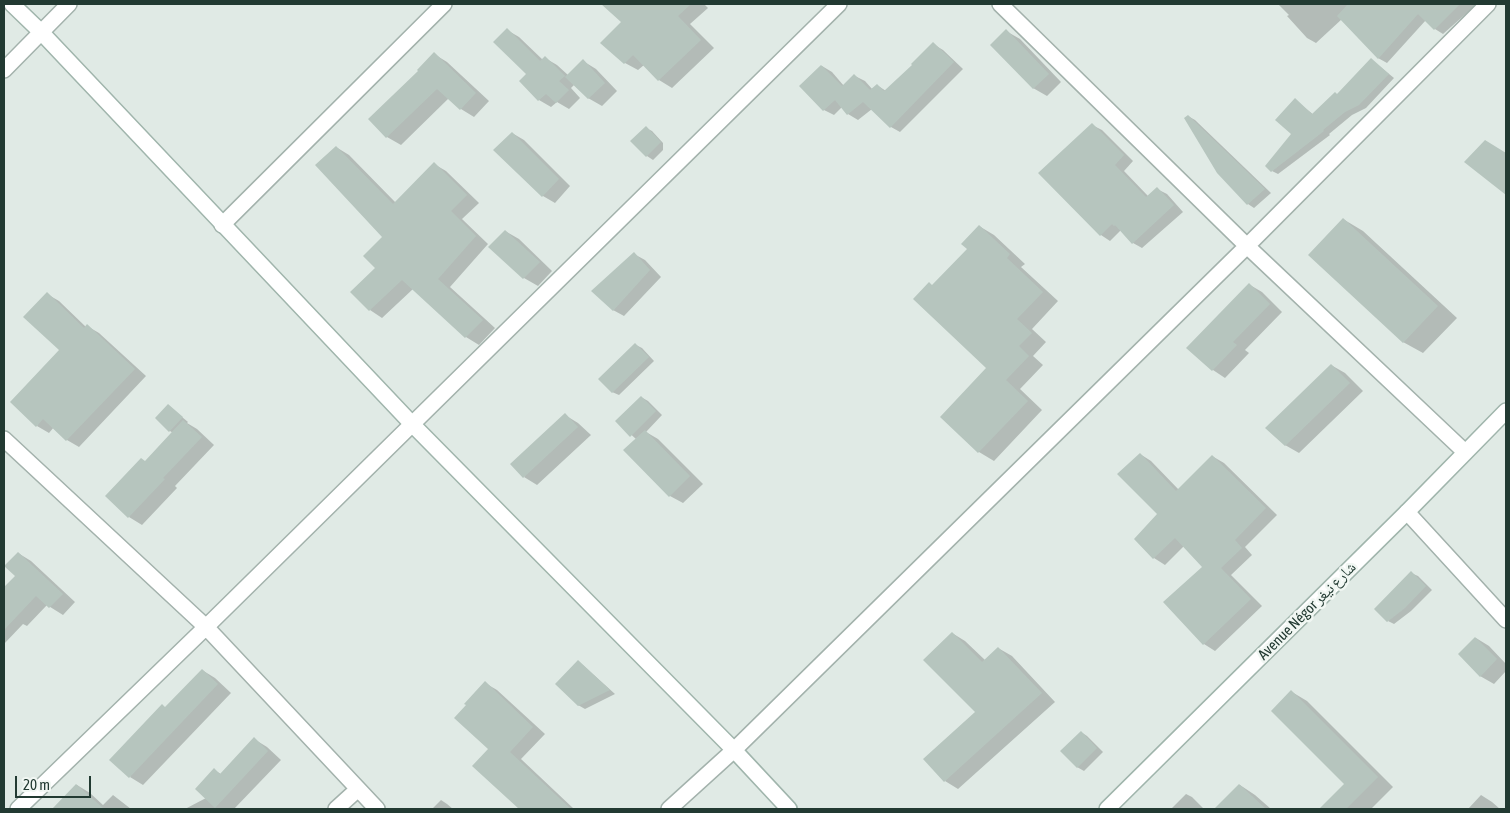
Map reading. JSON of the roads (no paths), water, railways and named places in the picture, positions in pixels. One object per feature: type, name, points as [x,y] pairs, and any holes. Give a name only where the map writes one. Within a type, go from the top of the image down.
[{"type":"street","points":[[12,4],[41,32],[412,424],[734,750],[789,809]]},
{"type":"street","points":[[4,70],[69,4]]},
{"type":"street","points":[[222,225],[444,4]]},
{"type":"street","points":[[1000,4],[1247,246],[1465,452]]},
{"type":"street","points":[[669,809],[734,750],[1247,246],[1488,4]]},
{"type":"street","points":[[18,809],[412,424],[832,6]]},
{"type":"street","name":"Avenue Négor شارع نيغر","points":[[1107,809],[1407,512],[1506,411]]},
{"type":"street","points":[[5,441],[206,627],[377,809]]},
{"type":"street","points":[[1407,512],[1506,620]]},
{"type":"street","points":[[336,809],[358,789]]}]
